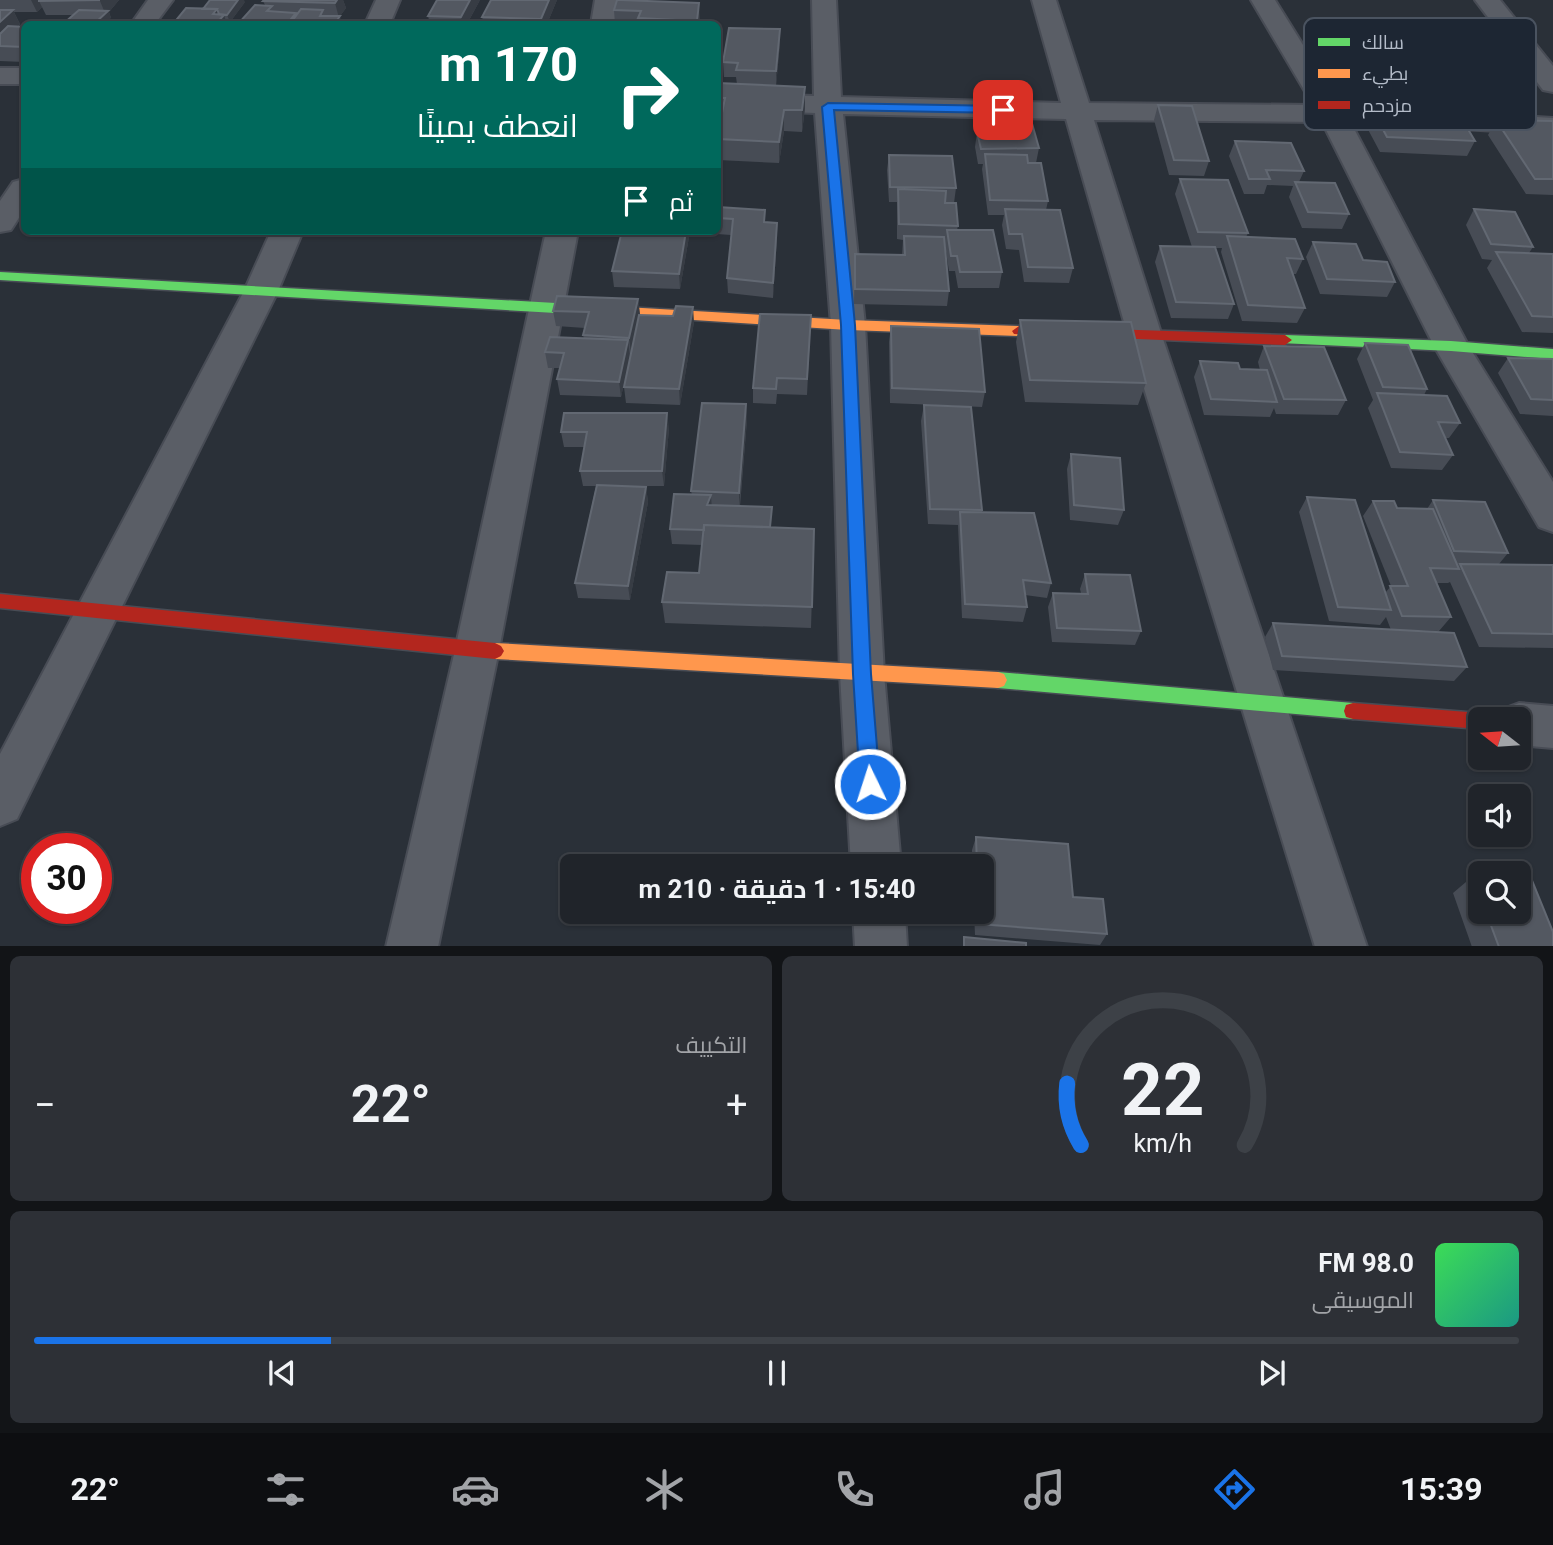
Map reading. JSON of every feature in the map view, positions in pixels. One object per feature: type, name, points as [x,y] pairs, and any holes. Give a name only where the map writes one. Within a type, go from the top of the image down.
[{"type":"street","points":[[145,21],[161,0]]},
{"type":"street","points":[[378,21],[388,0]]},
{"type":"street","points":[[604,21],[607,0]]},
{"type":"street","points":[[824,0],[828,107],[848,325],[862,674],[875,854]]},
{"type":"street","points":[[1044,0],[1145,336],[1341,946]]},
{"type":"street","points":[[1263,0],[1304,68]]},
{"type":"street","points":[[1487,0],[1501,18]]},
{"type":"street","points":[[1536,62],[1553,84]]},
{"type":"street","points":[[0,76],[21,76]]},
{"type":"street","points":[[721,101],[828,107],[1304,114]]},
{"type":"street","points":[[1340,130],[1451,346],[1539,469],[1553,516]]},
{"type":"street","points":[[0,223],[21,192]]},
{"type":"street","points":[[0,803],[261,291],[285,235]]},
{"type":"street","points":[[412,946],[477,649],[561,235]]},
{"type":"street","points":[[0,276],[547,305],[848,325],[1451,346],[1553,354]]},
{"type":"street","points":[[0,601],[477,649],[1029,682],[1264,705],[1468,720]]},
{"type":"street","points":[[1531,725],[1553,727]]},
{"type":"street","points":[[880,924],[881,946]]},
{"type":"building","points":[[210,0],[238,0],[227,15],[219,14],[217,9],[203,9]]},
{"type":"building","points":[[264,0],[337,0],[335,3]]},
{"type":"building","points":[[437,0],[470,0],[461,17],[428,16]]},
{"type":"building","points":[[491,0],[549,0],[541,19],[482,17]]},
{"type":"building","points":[[617,0],[699,3],[697,21],[638,18],[641,11],[614,10]]},
{"type":"building","points":[[255,5],[272,6],[267,11],[296,13],[289,21],[241,21]]},
{"type":"building","points":[[186,8],[217,9],[213,14],[224,15],[219,21],[175,21]]},
{"type":"building","points":[[301,9],[323,10],[320,16],[340,16],[336,21],[292,21]]},
{"type":"building","points":[[0,10],[13,10],[0,22]]},
{"type":"building","points":[[79,10],[108,11],[97,21],[66,21]]},
{"type":"building","points":[[8,26],[21,27],[21,47],[0,46],[0,34]]},
{"type":"building","points":[[729,28],[780,29],[776,71],[736,70],[738,63],[723,62]]},
{"type":"building","points":[[721,83],[805,87],[802,110],[784,110],[779,142],[721,139],[725,98],[721,98]]},
{"type":"building","points":[[1025,99],[1039,148],[981,149],[977,132],[992,132],[984,100]]},
{"type":"building","points":[[1158,105],[1192,106],[1209,161],[1174,160]]},
{"type":"building","points":[[1536,121],[1553,121],[1553,179],[1535,179],[1503,130],[1536,130]]},
{"type":"building","points":[[1383,130],[1468,130],[1475,141],[1387,137]]},
{"type":"building","points":[[1235,141],[1291,143],[1304,171],[1266,170],[1270,179],[1249,179]]},
{"type":"building","points":[[985,154],[1027,155],[1028,163],[1041,163],[1048,201],[990,200]]},
{"type":"building","points":[[889,155],[952,156],[956,188],[890,187]]},
{"type":"building","points":[[1180,179],[1228,180],[1248,233],[1198,232]]},
{"type":"building","points":[[1295,182],[1335,183],[1349,214],[1308,212]]},
{"type":"building","points":[[898,189],[946,191],[945,203],[956,203],[958,226],[899,224]]},
{"type":"building","points":[[721,207],[765,210],[764,222],[777,223],[773,283],[727,278],[733,219],[721,218]]},
{"type":"building","points":[[1005,209],[1060,210],[1073,268],[1028,267],[1022,234],[1009,234]]},
{"type":"building","points":[[1474,209],[1515,212],[1533,247],[1491,244]]},
{"type":"building","points":[[947,230],[993,230],[1002,272],[960,272],[957,256],[951,256]]},
{"type":"building","points":[[621,235],[685,235],[679,274],[612,271]]},
{"type":"building","points":[[904,236],[944,237],[949,291],[855,289],[855,254],[905,255]]},
{"type":"building","points":[[1227,236],[1295,239],[1303,259],[1287,258],[1305,308],[1248,305]]},
{"type":"building","points":[[1313,242],[1356,244],[1363,260],[1387,262],[1395,282],[1327,279]]},
{"type":"building","points":[[1160,246],[1215,247],[1234,304],[1176,302]]},
{"type":"building","points":[[1496,252],[1553,254],[1553,317],[1532,316]]},
{"type":"building","points":[[557,296],[638,299],[629,338],[583,335],[589,312],[553,311]]},
{"type":"building","points":[[676,306],[693,307],[679,389],[624,387],[639,315],[673,316]]},
{"type":"building","points":[[760,314],[811,315],[807,379],[777,378],[776,389],[753,388]]},
{"type":"building","points":[[1020,320],[1131,322],[1146,383],[1030,380]]},
{"type":"building","points":[[891,326],[979,329],[985,392],[892,388]]},
{"type":"building","points":[[550,337],[628,340],[619,382],[557,379],[564,353],[545,352]]},
{"type":"building","points":[[1365,343],[1408,345],[1427,389],[1383,387]]},
{"type":"building","points":[[1264,346],[1324,347],[1346,400],[1284,399]]},
{"type":"building","points":[[1508,358],[1553,359],[1553,400],[1531,399]]},
{"type":"building","points":[[1200,361],[1238,363],[1240,369],[1267,370],[1277,402],[1211,399]]},
{"type":"building","points":[[1377,393],[1447,396],[1460,423],[1438,422],[1453,455],[1400,452]]},
{"type":"building","points":[[702,403],[746,404],[739,493],[691,491]]},
{"type":"building","points":[[924,405],[971,407],[982,510],[930,509]]},
{"type":"building","points":[[564,413],[667,413],[662,471],[580,471],[587,432],[561,432]]},
{"type":"building","points":[[1071,454],[1120,458],[1124,510],[1074,505]]},
{"type":"building","points":[[597,485],[646,487],[628,586],[575,583]]},
{"type":"building","points":[[674,494],[711,495],[707,505],[772,507],[770,527],[704,525],[704,530],[670,529]]},
{"type":"building","points":[[1307,497],[1355,500],[1391,610],[1338,607]]},
{"type":"building","points":[[1433,500],[1485,502],[1508,553],[1454,551]]},
{"type":"building","points":[[1373,501],[1394,501],[1397,508],[1433,509],[1459,569],[1430,568],[1451,617],[1402,616],[1390,586],[1408,586]]},
{"type":"building","points":[[960,512],[1034,513],[1051,583],[1023,580],[1027,607],[965,604]]},
{"type":"building","points":[[704,525],[814,529],[812,607],[662,602],[667,572],[699,573]]},
{"type":"building","points":[[1460,564],[1553,565],[1553,634],[1492,633]]},
{"type":"building","points":[[1085,574],[1130,575],[1141,631],[1057,628],[1053,593],[1088,594]]},
{"type":"building","points":[[1273,623],[1454,633],[1467,667],[1282,656]]},
{"type":"building","points":[[976,837],[1068,844],[1073,897],[1103,899],[1107,934],[979,924],[994,924],[994,854],[977,854]]},
{"type":"building","points":[[1531,878],[1553,932],[1553,946],[1499,946],[1490,924],[1531,924]]},
{"type":"building","points":[[964,937],[1026,943],[1026,946],[964,946]]},
{"type":"traffic: fast","points":[[0,276],[573,309]]},
{"type":"traffic: fast","points":[[1285,340],[1451,346],[1553,354]]},
{"type":"traffic: fast","points":[[998,680],[1353,711]]},
{"type":"traffic: slow","points":[[573,309],[848,325],[1019,331]]},
{"type":"traffic: slow","points":[[495,651],[998,680]]},
{"type":"traffic: jam","points":[[1019,331],[1285,340]]},
{"type":"traffic: jam","points":[[0,601],[495,651]]},
{"type":"traffic: jam","points":[[1353,711],[1468,720]]},
{"type":"route","points":[[870,784],[862,674],[848,325],[828,107],[1003,110]]}]
